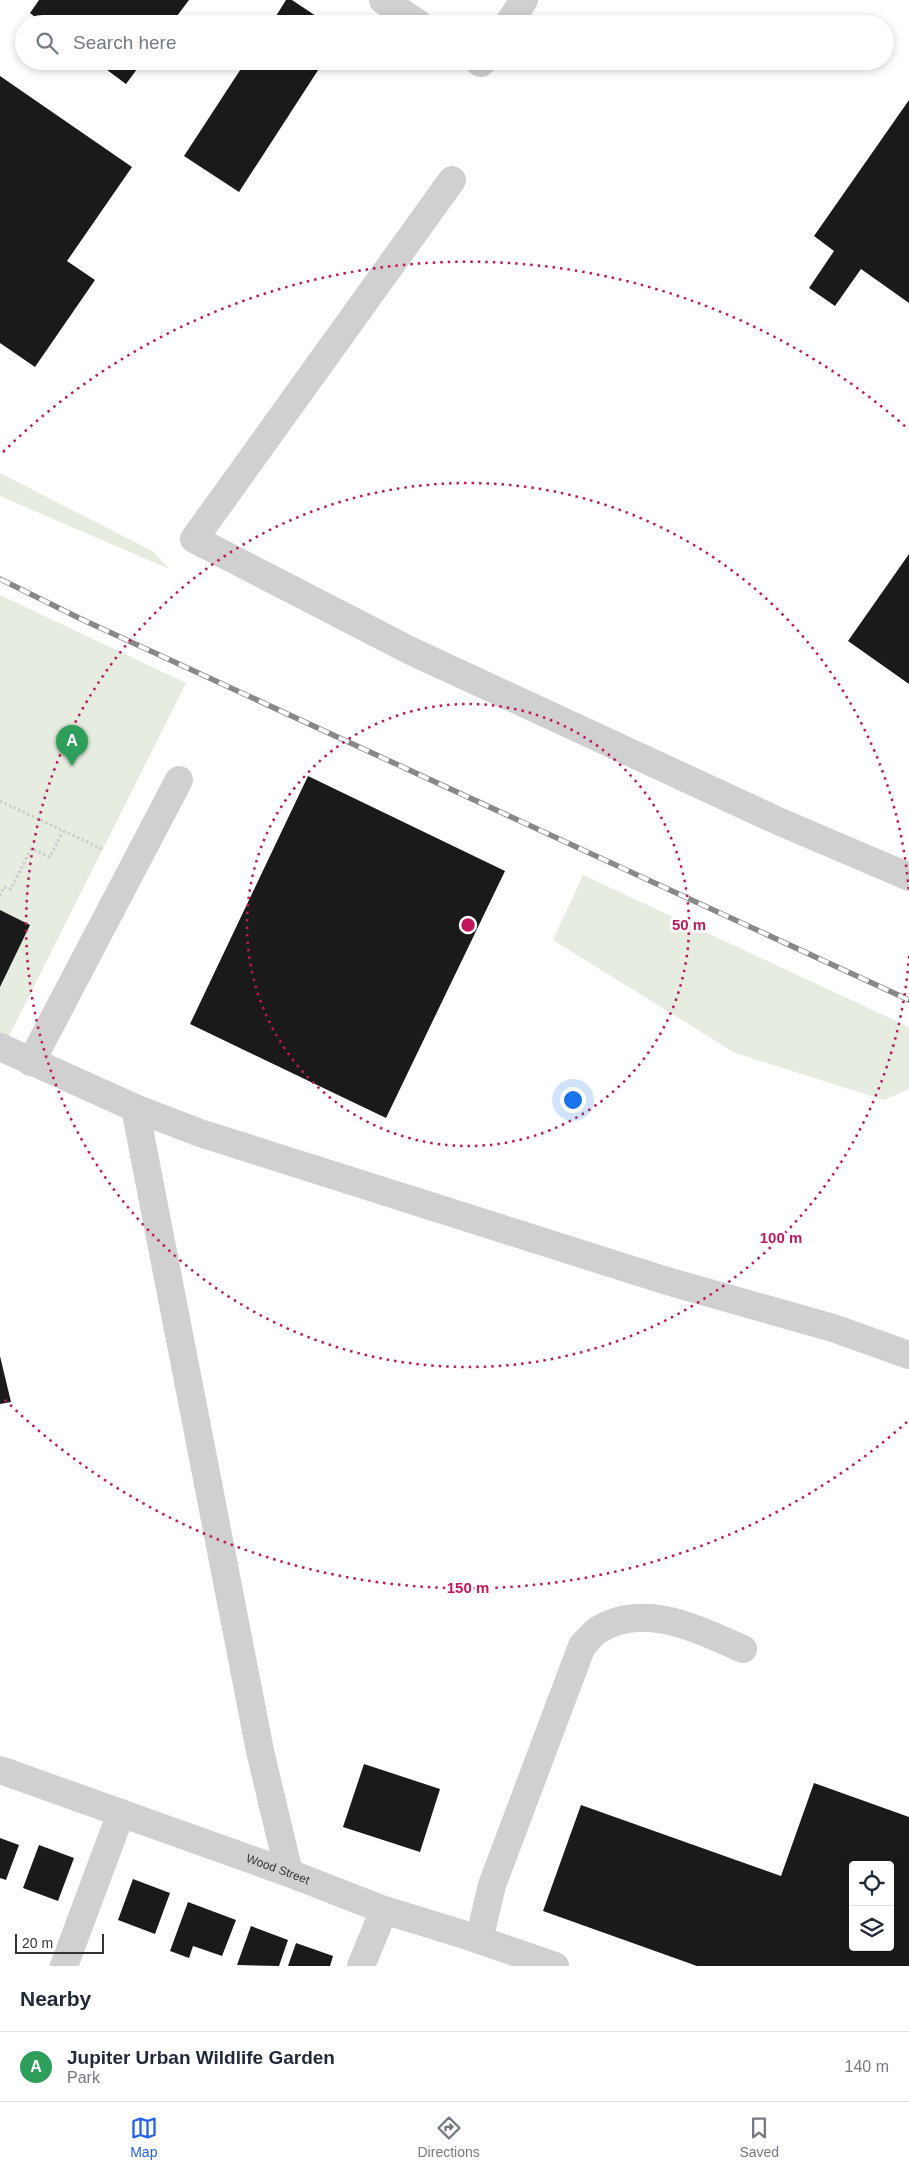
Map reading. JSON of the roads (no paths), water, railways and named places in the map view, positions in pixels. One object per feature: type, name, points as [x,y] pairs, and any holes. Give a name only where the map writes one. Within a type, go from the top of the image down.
[{"type":"street","points":[[383,0],[406,15]]},
{"type":"street","points":[[514,15],[524,0]]},
{"type":"street","points":[[452,180],[194,539],[411,650],[778,822],[909,877]]},
{"type":"street","points":[[31,1062],[179,780]]},
{"type":"street","points":[[0,1047],[135,1108],[200,1133],[667,1281],[832,1328],[909,1355]]},
{"type":"street","points":[[135,1108],[260,1751],[289,1873]]},
{"type":"street","points":[[479,1940],[492,1885],[582,1646],[598,1630],[628,1619],[658,1617],[693,1628],[743,1649]]},
{"type":"street","name":"Wood Street","points":[[0,1770],[289,1873],[384,1910],[555,1966]]},
{"type":"street","points":[[64,1966],[121,1813]]},
{"type":"street","points":[[361,1966],[384,1910]]},
{"type":"railway","points":[[0,579],[81,619],[909,1000]]},
{"type":"place","name":"Jupiter Urban Wildlife Garden","points":[[72,766]]}]
